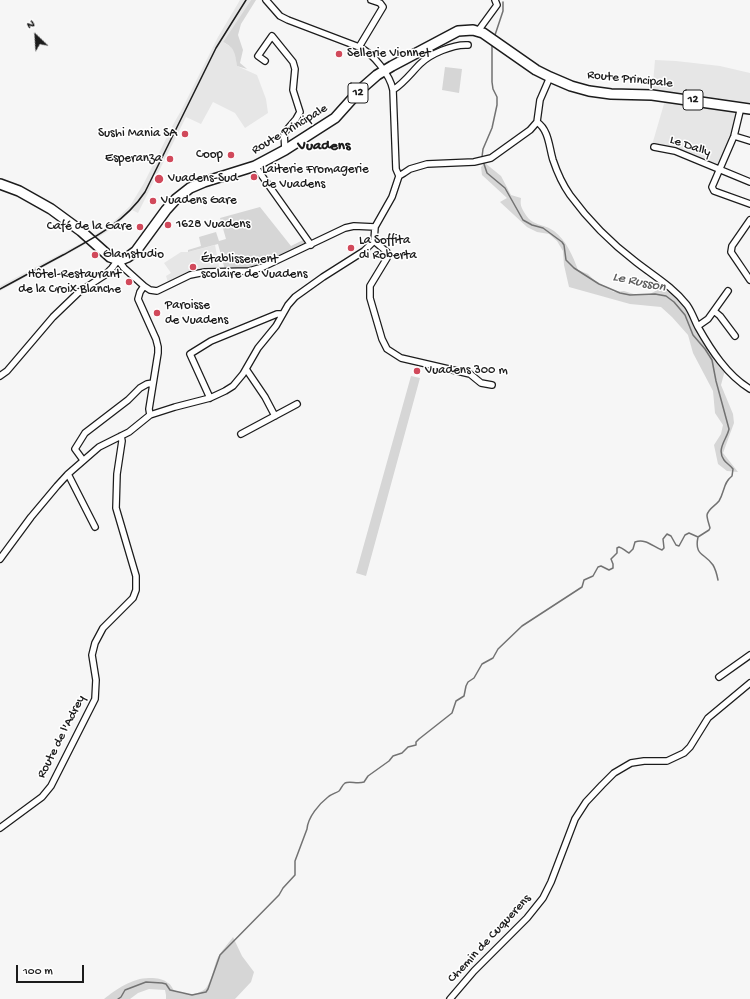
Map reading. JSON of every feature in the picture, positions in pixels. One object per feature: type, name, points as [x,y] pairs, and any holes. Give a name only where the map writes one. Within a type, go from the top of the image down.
[{"type":"main road","name":"Route Principale","points":[[118,260],[128,257],[136,252],[166,210],[176,199],[188,190],[204,182],[255,166],[285,150],[336,118],[361,89],[383,71],[454,33],[468,30],[478,31],[536,70],[571,86],[589,91],[612,94],[659,96],[746,108]]},
{"type":"main road","points":[[0,184],[19,191],[51,209],[81,231],[110,257],[118,260]]},
{"type":"street","points":[[266,0],[280,16],[366,50],[372,56],[383,71],[393,90],[396,169],[399,176]]},
{"type":"street","points":[[359,47],[382,7],[380,3],[371,0]]},
{"type":"street","points":[[478,31],[497,5],[495,0]]},
{"type":"street","points":[[265,61],[258,56],[272,36],[293,62],[295,67],[293,90],[300,112],[284,133],[285,150]]},
{"type":"street","points":[[393,90],[408,78],[421,63],[450,47],[468,45]]},
{"type":"street","points":[[0,559],[37,508],[68,474],[99,447],[121,436],[150,415],[175,406],[210,398],[228,389],[238,381],[254,355],[276,326],[288,305],[304,289],[364,251],[374,241],[375,227],[392,197],[399,176],[410,169],[427,164],[483,160],[497,154],[530,130],[537,122],[540,100],[550,77]]},
{"type":"street","name":"Le Dally","points":[[746,108],[712,185],[713,189],[750,204]]},
{"type":"street","points":[[537,122],[545,131],[558,173],[569,194],[581,210],[601,233],[672,289],[686,304],[709,346],[741,384],[750,389]]},
{"type":"street","points":[[734,136],[750,141]]},
{"type":"street","name":"Le Dally","points":[[654,147],[675,151],[750,182]]},
{"type":"street","points":[[255,166],[311,245]]},
{"type":"street","points":[[749,222],[732,246],[730,252],[750,280]]},
{"type":"street","points":[[0,376],[7,371],[53,317],[79,292],[108,272],[118,260],[124,268],[144,286],[150,290],[157,291],[190,275],[205,272],[249,271],[264,267],[344,228],[354,226],[375,227]]},
{"type":"street","points":[[374,241],[387,252],[387,258],[370,286],[370,298],[382,339],[387,349],[401,358],[470,374],[481,383],[492,385]]},
{"type":"street","points":[[144,286],[138,299],[156,339],[158,347],[150,415]]},
{"type":"street","points":[[698,326],[708,320],[728,291]]},
{"type":"street","points":[[714,312],[720,316],[735,336]]},
{"type":"street","points":[[210,398],[190,354],[211,341],[277,314],[282,314]]},
{"type":"street","points":[[246,369],[275,416]]},
{"type":"street","points":[[83,460],[75,449],[85,433],[128,400],[140,388],[153,383]]},
{"type":"street","points":[[241,434],[297,404]]},
{"type":"street","name":"Route de l'Adrey","points":[[0,828],[42,797],[51,786],[95,699],[97,686],[92,654],[95,643],[103,628],[133,598],[135,594],[136,576],[116,508],[117,474],[122,441],[121,436]]},
{"type":"street","points":[[68,474],[95,527]]},
{"type":"street","points":[[719,677],[750,656]]},
{"type":"street","name":"Chemin de Cuquerens","points":[[450,999],[474,971],[527,918],[543,898],[551,882],[575,819],[586,802],[602,785],[614,774],[631,763],[644,761],[667,761],[684,753],[690,747],[708,718],[750,683]]},
{"type":"shaded area","points":[[240,0],[251,0],[223,42],[231,47],[235,52],[237,66],[257,75],[266,99],[268,113],[245,128],[235,113],[213,102],[201,124],[186,117],[138,213],[132,210],[113,228],[97,238],[0,291],[0,286],[85,241],[110,225],[130,206],[144,183],[218,37]]},
{"type":"shaded area","points":[[251,0],[256,0],[241,24],[238,35],[243,50],[240,63],[247,69],[237,66],[234,51],[230,46],[223,42]]},
{"type":"shaded area","points":[[655,60],[720,66],[750,73],[750,109],[741,107],[734,136],[719,169],[654,147],[652,145],[666,97],[652,95]]},
{"type":"shaded area","points":[[445,67],[462,69],[459,93],[442,90]]},
{"type":"shaded area","points":[[485,163],[501,176],[511,195],[521,198],[522,209],[527,217],[534,222],[554,231],[562,239],[566,244],[578,270],[588,274],[598,284],[614,292],[624,291],[637,295],[650,294],[659,289],[674,293],[690,311],[725,370],[721,385],[733,414],[734,423],[723,453],[738,472],[727,471],[718,464],[714,445],[721,434],[723,425],[715,413],[713,391],[693,353],[688,335],[661,307],[630,304],[569,287],[564,265],[563,251],[557,241],[549,234],[537,232],[527,227],[500,202],[507,198],[482,175],[481,167]]},
{"type":"shaded area","points":[[260,207],[291,246],[305,239],[308,244],[254,268],[225,270],[218,244],[188,252],[188,250],[201,246],[199,237],[216,232],[219,241],[226,239],[220,218]]},
{"type":"shaded area","name":"Établissement scolaire de Vuadens","points":[[215,245],[220,271],[190,275],[168,282],[166,276],[171,273],[164,263],[181,252],[188,252]]},
{"type":"shaded area","points":[[411,376],[420,378],[366,576],[356,573]]},
{"type":"shaded area","points":[[233,937],[242,956],[254,972],[251,982],[235,999],[166,999],[165,990],[149,989],[138,993],[130,999],[104,999],[126,984],[145,978],[160,979],[170,984],[174,990],[178,992],[186,994],[199,993],[208,985],[217,959]]},
{"type":"waterway","name":"Le Russon","points":[[495,35],[503,11],[503,2]]},
{"type":"waterway","name":"Le Russon","points":[[482,157],[483,149],[492,128],[497,105],[497,97],[493,89],[492,82],[492,45]]},
{"type":"waterway","name":"Le Russon","points":[[483,161],[487,173],[505,188],[523,220],[532,225],[543,228],[562,242],[564,245],[566,260],[574,268],[599,284],[620,293],[630,295],[655,294],[666,296],[674,302],[685,315],[693,335],[712,360],[729,429],[721,452],[725,461],[733,469],[732,476],[727,481],[719,501],[710,509],[707,515],[710,528],[698,537],[697,543],[701,554],[713,565],[718,580]]},
{"type":"waterway","points":[[118,999],[125,990],[146,982],[166,984],[170,990],[192,995],[206,992],[220,955],[279,895],[283,888],[295,875],[295,861],[309,820],[314,811],[325,800],[339,791],[345,783],[364,782],[368,776],[389,761],[393,756],[402,753],[408,747],[416,745],[416,742],[419,739],[452,713],[456,701],[464,696],[468,682],[474,678],[482,664],[493,658],[498,649],[522,626],[582,587],[584,580],[593,576],[598,567],[601,566],[609,570],[613,568],[611,559],[617,553],[617,548],[620,547],[629,553],[633,549],[635,542],[643,541],[662,550],[664,548],[663,539],[667,534],[671,536],[676,545],[679,546],[685,535],[689,533],[698,537]]},
{"type":"railway","points":[[0,289],[97,236],[118,221],[137,203],[145,192],[216,48],[246,0]]},
{"type":"place","name":"Sellerie Vionnet","points":[[339,54]]},
{"type":"place","name":"Sushi Mania SA","points":[[185,134]]},
{"type":"place","name":"Coop","points":[[231,155]]},
{"type":"place","name":"Esperanza","points":[[170,159]]},
{"type":"place","name":"Laiterie Fromagerie de Vuadens","points":[[254,177]]},
{"type":"place","name":"Vuadens-Sud","points":[[159,179]]},
{"type":"place","name":"Vuadens Gare","points":[[153,201]]},
{"type":"place","name":"1628 Vuadens","points":[[168,225]]},
{"type":"place","name":"Café de la Gare","points":[[140,227]]},
{"type":"place","name":"La Soffita di Roberta","points":[[351,248]]},
{"type":"place","name":"Glamstudio","points":[[95,255]]},
{"type":"place","name":"Établissement scolaire de Vuadens","points":[[193,267]]},
{"type":"place","name":"Hôtel-Restaurant de la Croix Blanche","points":[[129,282]]},
{"type":"place","name":"Paroisse de Vuadens","points":[[157,313]]},
{"type":"place","name":"Vuadens 300 m","points":[[417,371]]},
{"type":"district","name":"Vuadens","points":[[324,147]]}]
